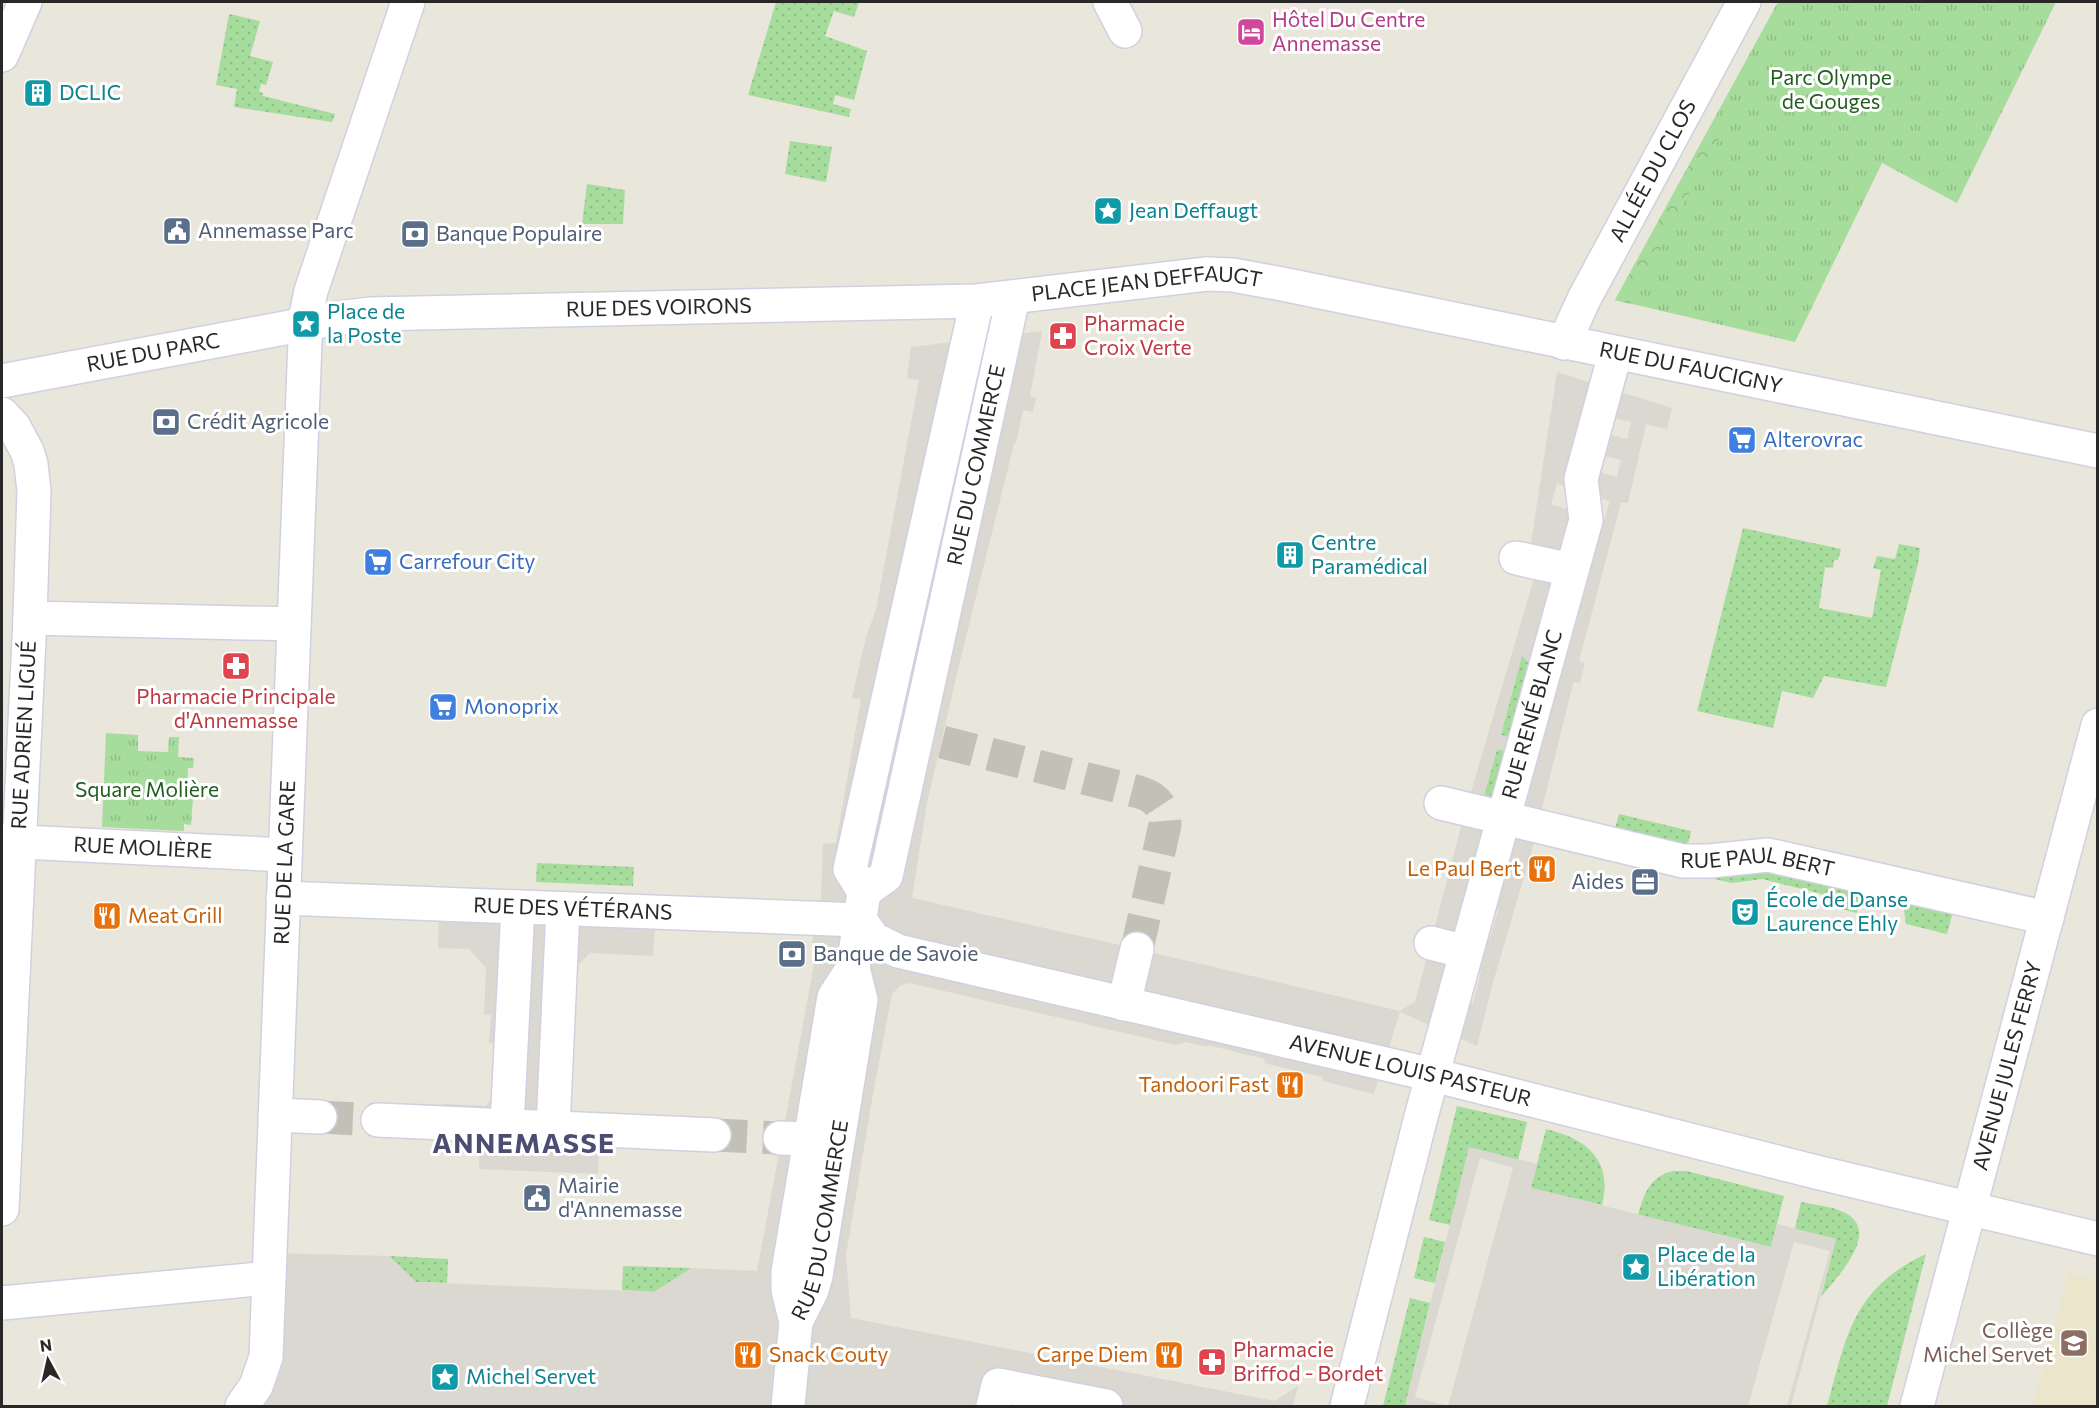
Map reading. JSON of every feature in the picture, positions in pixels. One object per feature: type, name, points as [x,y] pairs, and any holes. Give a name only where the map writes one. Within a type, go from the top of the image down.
[{"type":"street","points":[[2,55],[25,2]]},
{"type":"street","name":"RUE DE LA GARE","points":[[251,1404],[266,1357],[306,315],[311,291],[408,2]]},
{"type":"street","points":[[1110,2],[1125,31]]},
{"type":"street","name":"ALLÉE DU CLOS","points":[[1564,343],[1584,298],[1744,2]]},
{"type":"street","name":"PLACE JEAN DEFFAUGT","points":[[1013,298],[1207,274],[1233,275],[1282,284]]},
{"type":"street","name":"RUE DU FAUCIGNY","points":[[1282,284],[2097,452]]},
{"type":"street","name":"RUE DES VOIRONS","points":[[306,324],[348,316],[391,313],[977,302],[1013,298]]},
{"type":"street","name":"RUE DU COMMERCE","points":[[862,906],[886,876],[929,739],[940,630],[1013,298]]},
{"type":"street","name":"RUE DU COMMERCE","points":[[796,1322],[812,1290],[816,1276],[861,1000],[853,968],[862,906],[850,869],[977,302]]},
{"type":"street","name":"RUE DU PARC","points":[[2,381],[306,324]]},
{"type":"street","name":"RUE RENÉ BLANC","points":[[1433,1075],[1586,520],[1581,479],[1616,354]]},
{"type":"street","name":"RUE ADRIEN LIGUÉ","points":[[2,414],[21,438],[27,451],[33,478],[30,618],[10,842],[2,1209]]},
{"type":"street","points":[[1515,558],[1572,570]]},
{"type":"street","points":[[30,618],[294,624]]},
{"type":"street","points":[[904,627],[940,630]]},
{"type":"street","name":"AVENUE JULES FERRY","points":[[1917,1407],[2097,725]]},
{"type":"street","name":"RUE PAUL BERT","points":[[1441,803],[1683,861],[1701,862],[1768,855],[2047,918]]},
{"type":"street","name":"RUE MOLIÈRE","points":[[10,842],[285,855]]},
{"type":"street","name":"RUE DES VÉTÉRANS","points":[[283,898],[818,919],[862,906]]},
{"type":"street","name":"AVENUE LOUIS PASTEUR","points":[[862,906],[874,939],[898,951],[1433,1075],[1816,1172],[2097,1239]]},
{"type":"street","points":[[507,1126],[518,908]]},
{"type":"street","points":[[553,1128],[563,909]]},
{"type":"street","points":[[1431,943],[1466,952]]},
{"type":"street","points":[[1124,1004],[1137,949]]},
{"type":"street","name":"RUE DU COMMERCE","points":[[796,1322],[788,1290],[795,1139],[834,997],[853,968]]},
{"type":"street","points":[[1347,1407],[1433,1075]]},
{"type":"street","points":[[275,1115],[320,1117]]},
{"type":"street","points":[[378,1120],[714,1135]]},
{"type":"street","points":[[2,1303],[269,1278]]},
{"type":"street","points":[[793,1406],[796,1322]]},
{"type":"street","points":[[993,1407],[998,1385],[1107,1407]]},
{"type":"shaded area","points":[[1042,331],[1030,396],[1036,398],[1033,412],[1023,410],[1014,444],[927,803],[912,898],[1400,1011],[1415,1002],[1463,819],[1535,575],[1530,550],[1557,372],[1672,408],[1667,429],[1646,424],[1628,503],[1621,503],[1579,661],[1585,663],[1580,683],[1574,682],[1573,684],[1530,857],[1477,1046],[1400,1012],[1374,1094],[1323,1081],[1323,1077],[1264,1063],[1265,1059],[1208,1045],[1207,1047],[1185,1042],[1176,1045],[910,983],[901,985],[892,994],[846,1255],[851,1318],[1275,1401],[1298,1386],[1293,1406],[261,1406],[270,1253],[389,1256],[416,1282],[654,1292],[692,1268],[757,1271],[817,949],[812,942],[821,898],[823,844],[836,843],[861,699],[852,698],[866,637],[876,610],[919,380],[907,378],[911,347]],"holes":[[[964,397],[982,402],[970,456],[951,452]],[[1610,417],[1631,422],[1627,439],[1605,433]],[[1599,455],[1621,460],[1617,477],[1595,471]],[[1557,484],[1567,486],[1570,510],[1551,504]],[[1595,497],[1610,501],[1604,520],[1597,519]],[[1578,616],[1566,661],[1560,653],[1569,618]],[[1522,656],[1533,667],[1513,738],[1501,735]],[[1497,749],[1510,752],[1495,810],[1481,806]],[[1489,907],[1498,910],[1490,939],[1482,936]],[[1473,968],[1481,971],[1473,1004],[1464,1002]]]},
{"type":"shaded area","points":[[439,919],[655,927],[653,956],[590,953],[571,972],[565,1106],[600,1141],[598,1174],[479,1169],[480,1134],[434,1112],[443,1104],[486,1106],[493,1097],[499,1044],[489,1043],[491,1015],[484,1014],[486,968],[469,949],[438,948]]},
{"type":"shaded area","name":"Place de la Libération","points":[[1469,1147],[1537,1164],[1531,1188],[1771,1247],[1777,1224],[1836,1239],[1791,1406],[1787,1406],[1830,1251],[1794,1242],[1748,1406],[1405,1406]],"holes":[[[1480,1158],[1513,1168],[1448,1406],[1415,1397]]]},
{"type":"shaded area","name":"Collège Michel Servet","points":[[2069,1273],[2097,1280],[2097,1406],[2033,1406]]},
{"type":"green space","points":[[776,2],[859,2],[854,17],[834,11],[825,36],[867,51],[854,100],[835,95],[833,104],[851,109],[849,117],[748,95]]},
{"type":"green space","name":"Parc Olympe de Gouges","points":[[1778,2],[2056,2],[1957,203],[1882,163],[1795,342],[1615,300]]},
{"type":"green space","points":[[229,14],[260,21],[250,56],[273,62],[266,85],[261,84],[259,92],[263,93],[263,96],[335,114],[332,122],[234,107],[237,89],[216,85]]},
{"type":"green space","points":[[1713,123],[1724,129],[1630,304],[1615,300]]},
{"type":"green space","points":[[790,141],[832,147],[826,182],[785,174]]},
{"type":"green space","points":[[587,184],[625,190],[623,224],[582,224]]},
{"type":"green space","points":[[1743,528],[1841,549],[1838,560],[1834,560],[1833,568],[1825,567],[1819,608],[1872,618],[1881,570],[1873,568],[1877,556],[1895,559],[1899,544],[1920,548],[1918,564],[1886,687],[1824,676],[1813,698],[1782,691],[1773,728],[1697,711]]},
{"type":"green space","points":[[1522,655],[1533,667],[1514,738],[1500,735]]},
{"type":"green space","name":"Square Molière","points":[[106,733],[138,735],[138,751],[168,752],[169,737],[179,737],[178,757],[194,758],[193,768],[188,768],[187,797],[193,798],[191,825],[184,824],[184,831],[102,827]]},
{"type":"green space","points":[[1497,749],[1510,752],[1495,810],[1481,806]]},
{"type":"green space","points":[[1619,814],[1691,831],[1687,849],[1614,832]]},
{"type":"green space","points":[[537,863],[634,867],[633,886],[536,882]]},
{"type":"green space","points":[[1764,867],[1862,890],[1857,913],[1820,904],[1822,894],[1762,879],[1732,883],[1714,879],[1715,872]]},
{"type":"green space","points":[[1876,894],[1953,912],[1947,934],[1906,924],[1904,910],[1874,903]]},
{"type":"green space","points":[[1457,1106],[1527,1122],[1518,1160],[1469,1148],[1450,1225],[1429,1220]]},
{"type":"green space","points":[[1546,1129],[1574,1139],[1594,1154],[1604,1176],[1602,1205],[1531,1188]]},
{"type":"green space","points":[[1673,1171],[1687,1171],[1784,1196],[1771,1247],[1638,1215],[1649,1187],[1658,1177]]},
{"type":"green space","points":[[1801,1202],[1843,1212],[1854,1220],[1859,1230],[1858,1242],[1853,1254],[1821,1297],[1836,1239],[1795,1229]]},
{"type":"green space","points":[[1424,1237],[1445,1242],[1435,1283],[1414,1278]]},
{"type":"green space","points":[[1926,1254],[1887,1406],[1827,1406],[1840,1357],[1856,1316],[1867,1299],[1901,1268]]},
{"type":"green space","points":[[389,1256],[448,1259],[447,1283],[416,1282]]},
{"type":"green space","points":[[623,1266],[692,1268],[654,1292],[622,1290]]},
{"type":"green space","points":[[1410,1298],[1430,1303],[1405,1406],[1383,1406]]},
{"type":"tunnel","points":[[942,742],[1139,792],[1155,800],[1161,808],[1165,825],[1137,949]]},
{"type":"tunnel","points":[[320,1117],[378,1120]]},
{"type":"tunnel","points":[[714,1135],[780,1138]]},
{"type":"place","name":"Hôtel Du Centre Annemasse","points":[[1251,32]]},
{"type":"place","name":"DCLIC","points":[[38,93]]},
{"type":"place","name":"Jean Deffaugt","points":[[1108,211]]},
{"type":"place","name":"Annemasse Parc","points":[[177,231]]},
{"type":"place","name":"Banque Populaire","points":[[415,234]]},
{"type":"place","name":"Place de la Poste","points":[[306,324]]},
{"type":"place","name":"Pharmacie Croix Verte","points":[[1063,336]]},
{"type":"place","name":"Crédit Agricole","points":[[166,422]]},
{"type":"place","name":"Alterovrac","points":[[1742,440]]},
{"type":"place","name":"Centre Paramédical","points":[[1290,555]]},
{"type":"place","name":"Carrefour City","points":[[378,562]]},
{"type":"place","name":"Pharmacie Principale d'Annemasse","points":[[236,666]]},
{"type":"place","name":"Monoprix","points":[[443,707]]},
{"type":"place","name":"Le Paul Bert","points":[[1542,869]]},
{"type":"place","name":"Aides","points":[[1645,882]]},
{"type":"place","name":"École de Danse Laurence Ehly","points":[[1745,912]]},
{"type":"place","name":"Meat Grill","points":[[107,916]]},
{"type":"place","name":"Banque de Savoie","points":[[792,954]]},
{"type":"place","name":"Tandoori Fast","points":[[1290,1085]]},
{"type":"place","name":"Mairie d'Annemasse","points":[[537,1198]]},
{"type":"place","name":"Place de la Libération","points":[[1636,1267]]},
{"type":"place","name":"Collège Michel Servet","points":[[2074,1343]]},
{"type":"place","name":"Snack Couty","points":[[748,1355]]},
{"type":"place","name":"Carpe Diem","points":[[1169,1355]]},
{"type":"place","name":"Pharmacie Briffod - Bordet","points":[[1212,1362]]},
{"type":"place","name":"Michel Servet","points":[[445,1377]]},
{"type":"district","name":"ANNEMASSE","points":[[524,1144]]}]
